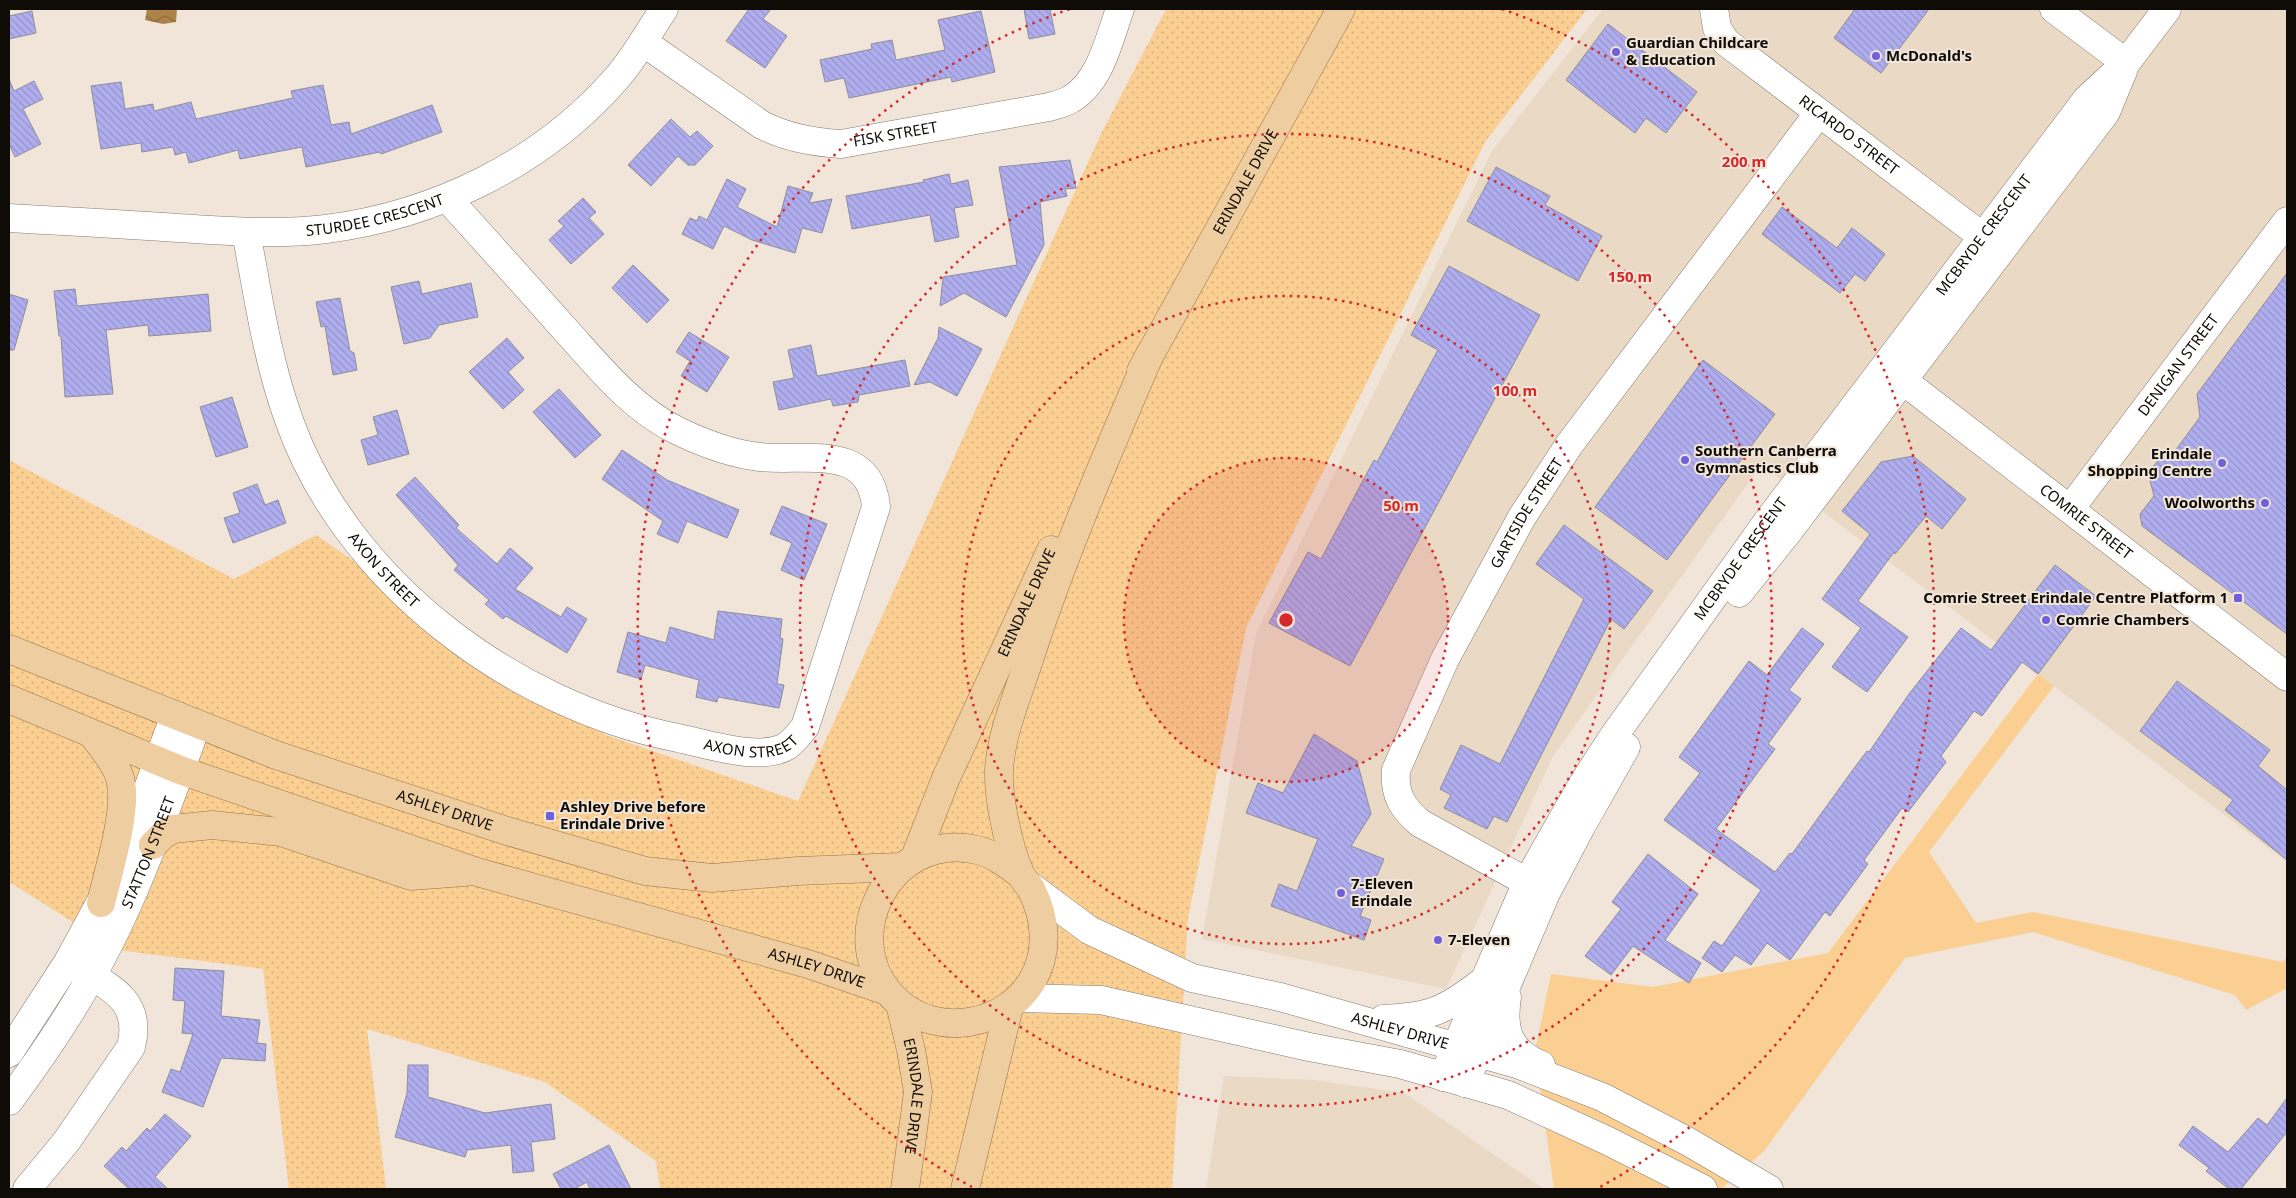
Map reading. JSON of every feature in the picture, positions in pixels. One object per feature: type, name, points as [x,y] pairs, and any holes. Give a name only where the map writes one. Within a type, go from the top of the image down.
[{"type":"main road","name":"ERINDALE DRIVE","points":[[908,862],[1093,458],[1341,9]]},
{"type":"main road","name":"ERINDALE DRIVE","points":[[1025,880],[1002,809],[999,770],[1005,734],[1045,611],[1092,490],[1150,354]]},
{"type":"main road","name":"ASHLEY DRIVE","points":[[9,649],[276,755],[507,831],[645,871],[712,878],[908,862]]},
{"type":"main road","points":[[9,699],[170,766],[308,827]]},
{"type":"main road","points":[[92,734],[114,765],[121,782],[122,802],[101,903]]},
{"type":"main road","points":[[153,845],[173,829],[212,825],[281,832],[308,827]]},
{"type":"main road","name":"ASHLEY DRIVE","points":[[308,827],[362,846],[477,872],[808,964],[893,997]]},
{"type":"main road","points":[[965,1189],[1014,1003],[1033,979],[1042,956],[1045,932],[1040,908],[1025,880],[1000,859],[977,850],[952,848],[908,862],[886,884],[873,910],[869,938],[874,966],[893,997],[928,1019],[952,1024],[976,1022],[1014,1003]]},
{"type":"main road","name":"ERINDALE DRIVE","points":[[893,997],[911,1050],[918,1092],[905,1189]]},
{"type":"street","name":"STURDEE CRESCENT","points":[[9,218],[246,232],[324,229],[376,221],[447,198],[520,162],[572,124],[615,80],[664,9]]},
{"type":"street","name":"FISK STREET","points":[[642,42],[762,125],[777,133],[809,142],[842,144],[1049,107],[1071,99],[1088,85],[1098,67],[1120,9]]},
{"type":"street","name":"RICARDO STREET","points":[[1714,9],[1717,28],[1726,42],[1818,114],[1992,244]]},
{"type":"street","points":[[2054,9],[2126,63]]},
{"type":"street","name":"MCBRYDE CRESCENT","points":[[1467,1050],[1484,981],[1537,888],[1582,825],[1638,714],[1992,244],[2087,99],[2126,63],[2167,9]]},
{"type":"street","name":"GARTSIDE STREET","points":[[1537,888],[1420,823],[1408,812],[1399,799],[1395,784],[1396,770],[1445,659],[1522,517],[1569,445],[1818,114]]},
{"type":"street","name":"AXON STREET","points":[[246,232],[271,363],[289,421],[315,477],[350,531],[392,581],[442,626],[497,666],[588,712],[652,733],[753,752],[772,752],[788,745],[805,727],[876,507],[875,494],[868,480],[850,464],[828,457],[779,459],[758,457],[717,448],[677,431],[658,420],[641,408],[610,378],[447,198]]},
{"type":"street","name":"DENIGAN STREET","points":[[2070,509],[2287,221]]},
{"type":"street","name":"COMRIE STREET","points":[[1894,374],[2287,677]]},
{"type":"street","name":"STATTON STREET","points":[[9,1101],[40,1060],[91,976],[126,909],[153,845],[170,766],[186,720]]},
{"type":"street","name":"STATTON STREET","points":[[9,1053],[68,962],[101,903],[131,837],[170,766]]},
{"type":"street","name":"ASHLEY DRIVE","points":[[1025,880],[1089,930],[1192,978],[1255,992],[1361,1020],[1517,1064],[1613,1103],[1687,1141],[1751,1185]]},
{"type":"street","name":"MCBRYDE CRESCENT","points":[[1454,1080],[1467,1050],[1511,976],[1537,888]]},
{"type":"street","points":[[28,1189],[66,1142],[131,1047],[135,1032],[132,1015],[123,999],[116,992],[68,962]]},
{"type":"street","points":[[1511,976],[1504,1017],[1508,1036],[1528,1059],[1554,1070],[1573,1088]]},
{"type":"street","points":[[1361,1020],[1410,1018],[1433,1014],[1456,1003],[1484,981]]},
{"type":"street","points":[[1255,992],[1264,1036]]},
{"type":"street","points":[[1014,1003],[1101,1000],[1400,1064],[1508,1095],[1596,1135],[1703,1189]]},
{"type":"shaded area","points":[[1166,9],[1587,9],[1485,142],[1246,628],[1188,918],[1172,1189],[660,1189],[656,1161],[545,1082],[367,1029],[386,1189],[289,1189],[263,969],[118,950],[9,882],[9,460],[234,579],[316,535],[606,735],[798,801],[1101,134]]},
{"type":"shaded area","points":[[1603,9],[2287,9],[2287,862],[1761,465],[1552,758],[1446,989],[1202,939],[1256,634],[1492,151]]},
{"type":"shaded area","points":[[2038,674],[2054,686],[1929,852],[1976,923],[2033,912],[2283,962],[2287,957],[2287,988],[2246,1010],[2235,995],[2033,932],[1905,958],[1764,1151],[1721,1189],[1554,1189],[1535,1052],[1551,974],[1653,987],[1828,953]]},
{"type":"shaded area","points":[[1224,1076],[1314,1080],[1404,1093],[1544,1189],[1206,1189]]},
{"type":"water","points":[[147,9],[177,9],[176,22],[163,24],[145,20]]},
{"type":"building","points":[[749,9],[771,9],[763,19],[787,36],[765,68],[726,41]]},
{"type":"building","points":[[1024,9],[1050,9],[1055,34],[1029,39]]},
{"type":"building","name":"McDonald's","points":[[1855,9],[1929,9],[1881,73],[1834,38]]},
{"type":"building","points":[[32,11],[36,33],[9,39],[9,16]]},
{"type":"building","points":[[981,11],[995,72],[952,82],[951,77],[849,98],[844,78],[825,82],[820,60],[872,49],[871,44],[892,40],[896,60],[945,50],[938,20]]},
{"type":"building","name":"Guardian Childcare & Education","points":[[1608,24],[1697,92],[1666,133],[1646,118],[1635,133],[1566,80]]},
{"type":"building","points":[[9,79],[14,91],[34,81],[43,99],[23,109],[41,144],[15,157],[9,144]]},
{"type":"building","points":[[121,82],[125,109],[153,104],[154,111],[191,102],[196,119],[293,98],[291,91],[323,85],[331,125],[349,122],[351,134],[432,105],[442,132],[381,154],[380,152],[306,167],[302,147],[240,159],[238,150],[189,163],[186,152],[175,155],[173,147],[142,152],[141,143],[101,149],[91,86]]},
{"type":"building","points":[[671,119],[690,137],[697,131],[713,146],[695,165],[688,165],[678,156],[651,186],[628,165]]},
{"type":"building","points":[[1070,160],[1076,188],[1065,189],[1067,196],[1040,202],[1044,245],[1006,317],[964,293],[940,306],[943,277],[1017,265],[999,167]]},
{"type":"building","points":[[1496,167],[1550,196],[1545,205],[1602,236],[1578,281],[1467,221]]},
{"type":"building","points":[[949,174],[951,184],[968,180],[973,205],[954,208],[959,237],[935,242],[930,215],[852,229],[846,196],[924,182],[923,180]]},
{"type":"building","points":[[727,179],[746,189],[737,207],[777,227],[788,186],[813,193],[809,203],[832,199],[822,233],[802,228],[795,253],[752,240],[724,226],[713,249],[682,234],[690,218],[697,221],[699,216],[707,220]]},
{"type":"building","points":[[583,198],[596,212],[589,218],[604,234],[571,264],[549,240],[564,226],[558,221]]},
{"type":"building","points":[[1782,207],[1837,248],[1852,228],[1885,254],[1865,281],[1855,274],[1840,293],[1762,234]]},
{"type":"building","points":[[633,265],[669,300],[647,323],[612,288]]},
{"type":"building","points":[[1449,266],[1540,315],[1350,666],[1269,623],[1308,552],[1321,559],[1374,460],[1377,462],[1438,350],[1411,335]]},
{"type":"building","name":"Erindale Shopping Centre","points":[[2287,273],[2287,634],[2142,526],[2140,514],[2154,496],[2148,473],[2165,452],[2175,451],[2200,417],[2197,394]]},
{"type":"building","points":[[419,281],[422,294],[471,283],[478,317],[439,325],[430,338],[404,344],[391,287]]},
{"type":"building","points":[[75,289],[77,306],[208,294],[211,331],[149,336],[148,325],[106,330],[113,394],[65,397],[61,336],[59,336],[54,291]]},
{"type":"building","points":[[9,294],[28,300],[14,350],[9,350]]},
{"type":"building","points":[[340,298],[350,351],[354,353],[357,370],[333,375],[325,326],[321,327],[316,302]]},
{"type":"building","points":[[939,327],[982,349],[957,396],[930,382],[914,385],[938,338]]},
{"type":"building","points":[[689,332],[729,357],[707,392],[681,376],[690,361],[676,352]]},
{"type":"building","points":[[507,338],[524,358],[508,372],[524,390],[503,409],[469,372]]},
{"type":"building","points":[[811,345],[817,376],[905,360],[910,386],[859,395],[858,402],[833,406],[831,399],[779,410],[773,382],[794,378],[788,350]]},
{"type":"building","name":"Southern Canberra Gymnastics Club","points":[[1703,360],[1775,414],[1667,560],[1595,507]]},
{"type":"building","points":[[559,389],[601,435],[575,458],[533,412]]},
{"type":"building","points":[[232,397],[248,447],[216,457],[200,407]]},
{"type":"building","points":[[397,410],[409,454],[368,465],[361,440],[378,435],[373,417]]},
{"type":"building","points":[[622,450],[667,480],[739,510],[727,538],[687,521],[678,543],[657,534],[663,521],[602,479]]},
{"type":"building","points":[[1913,456],[1966,499],[1942,529],[1926,516],[1895,554],[1894,552],[1858,601],[1908,637],[1867,692],[1832,667],[1861,628],[1822,599],[1870,534],[1842,511],[1881,462]]},
{"type":"building","points":[[415,477],[459,525],[456,528],[497,564],[510,548],[533,568],[515,589],[561,617],[567,607],[587,619],[567,653],[506,616],[503,619],[485,604],[489,600],[454,570],[458,565],[396,495]]},
{"type":"building","points":[[257,484],[265,505],[278,500],[286,523],[233,543],[224,518],[240,513],[233,493]]},
{"type":"building","points":[[782,506],[827,524],[804,580],[781,570],[792,543],[770,534]]},
{"type":"building","points":[[1564,525],[1653,591],[1624,629],[1611,619],[1507,822],[1494,816],[1487,829],[1444,808],[1451,795],[1440,789],[1461,745],[1500,764],[1584,599],[1536,564]]},
{"type":"building","points":[[2055,565],[2096,596],[2038,674],[2022,662],[1982,716],[1974,711],[1941,756],[1946,762],[1908,812],[1902,808],[1864,860],[1868,864],[1830,916],[1825,912],[1790,960],[1767,943],[1751,965],[1735,955],[1722,972],[1702,958],[1714,941],[1722,946],[1761,890],[1664,820],[1700,773],[1679,757],[1749,661],[1767,675],[1802,628],[1824,644],[1789,690],[1801,699],[1768,744],[1775,749],[1716,829],[1775,872],[1790,853],[1792,854],[1867,751],[1869,752],[1909,694],[1961,628],[1991,650]]},
{"type":"building","points":[[718,611],[782,619],[780,638],[783,639],[777,684],[784,685],[779,708],[718,697],[717,702],[696,697],[699,680],[645,665],[641,679],[617,672],[628,632],[666,643],[670,627],[714,640]]},
{"type":"building","points":[[2177,681],[2270,750],[2258,766],[2287,790],[2287,860],[2225,810],[2233,800],[2140,731]]},
{"type":"building","points":[[1314,734],[1357,761],[1371,814],[1351,846],[1384,859],[1360,916],[1371,920],[1364,940],[1271,906],[1279,884],[1297,891],[1318,839],[1246,813],[1258,783],[1283,793]]},
{"type":"building","points":[[1648,854],[1698,894],[1665,940],[1701,963],[1689,983],[1633,946],[1611,975],[1585,956],[1621,909],[1612,902]]},
{"type":"building","points":[[175,968],[224,971],[221,1016],[260,1020],[257,1043],[266,1044],[265,1061],[221,1058],[203,1107],[162,1092],[171,1069],[180,1072],[193,1034],[182,1033],[185,1001],[173,1000]]},
{"type":"building","points":[[408,1065],[428,1065],[428,1097],[485,1113],[551,1104],[555,1139],[531,1142],[534,1171],[513,1173],[511,1145],[467,1150],[465,1157],[395,1137],[407,1093]]},
{"type":"building","points":[[2287,1098],[2287,1132],[2241,1189],[2229,1189],[2206,1171],[2209,1168],[2179,1145],[2193,1126],[2228,1152],[2258,1118],[2267,1125]]},
{"type":"building","points":[[165,1114],[191,1136],[155,1177],[168,1189],[129,1189],[104,1166],[122,1147],[126,1151],[147,1128],[150,1131]]},
{"type":"building","points":[[609,1145],[631,1189],[590,1189],[587,1182],[574,1189],[561,1189],[553,1174]]},
{"type":"place","name":"Guardian Childcare & Education","points":[[1616,52]]},
{"type":"place","name":"McDonald's","points":[[1876,56]]},
{"type":"place","name":"Southern Canberra Gymnastics Club","points":[[1685,460]]},
{"type":"place","name":"Erindale Shopping Centre","points":[[2222,463]]},
{"type":"place","name":"Woolworths","points":[[2265,503]]},
{"type":"place","name":"Comrie Street Erindale Centre Platform 1","points":[[2238,598]]},
{"type":"place","name":"Comrie Chambers","points":[[2046,620]]},
{"type":"place","name":"Ashley Drive before Erindale Drive","points":[[550,816]]},
{"type":"place","name":"7-Eleven Erindale","points":[[1341,893]]},
{"type":"place","name":"7-Eleven","points":[[1438,940]]}]
